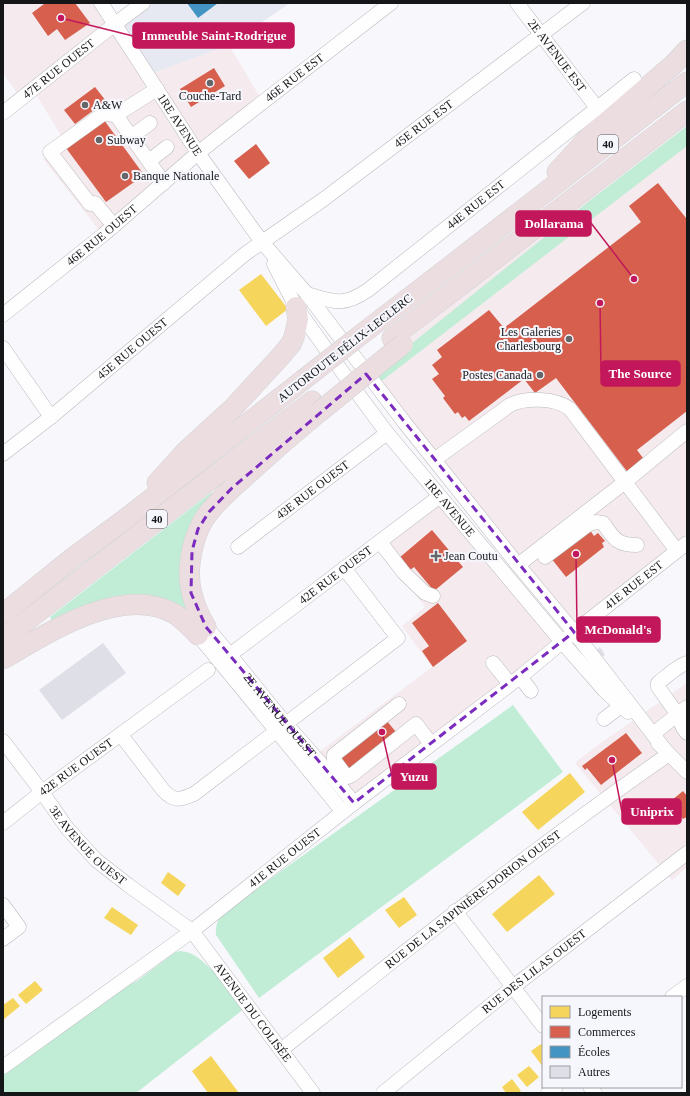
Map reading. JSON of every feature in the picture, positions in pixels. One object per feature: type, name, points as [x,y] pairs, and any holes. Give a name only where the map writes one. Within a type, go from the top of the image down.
[{"type":"highway","points":[[528,206],[589,137],[669,68],[687,50]]},
{"type":"highway","name":"AUTOROUTE FÉLIX-LECLERC","points":[[3,614],[70,560],[128,517],[380,319],[687,82]]},
{"type":"highway","name":"AUTOROUTE FÉLIX-LECLERC","points":[[3,639],[315,407],[622,161],[687,111]]},
{"type":"highway","points":[[128,517],[185,452],[233,408],[280,357],[294,337],[302,300]]},
{"type":"highway","points":[[202,631],[198,612],[191,593],[189,574],[192,551],[198,529],[209,512],[232,488],[315,407]]},
{"type":"highway","points":[[3,659],[40,638],[82,618],[115,607],[137,604],[158,607],[174,613],[202,631]]},
{"type":"street","name":"1RE AVENUE","points":[[101,3],[198,153],[302,300],[358,394],[387,432],[562,642],[604,690],[622,706],[687,772]]},
{"type":"street","name":"47E RUE OUEST","points":[[3,113],[143,3]]},
{"type":"street","name":"46E RUE EST","points":[[198,153],[391,3]]},
{"type":"street","name":"2E AVENUE EST","points":[[517,3],[597,108]]},
{"type":"street","name":"45E RUE EST","points":[[262,242],[324,199],[583,3]]},
{"type":"street","name":"44E RUE EST","points":[[302,300],[344,302],[355,299],[634,80]]},
{"type":"street","points":[[110,229],[95,203],[90,204],[50,152],[103,114],[116,115],[157,89]]},
{"type":"street","points":[[116,115],[164,183]]},
{"type":"street","points":[[132,137],[150,123]]},
{"type":"street","points":[[149,161],[167,147]]},
{"type":"street","name":"46E RUE OUEST","points":[[3,315],[110,229],[198,153]]},
{"type":"street","points":[[92,213],[110,229]]},
{"type":"street","name":"45E RUE OUEST","points":[[3,454],[51,417],[245,254],[262,242]]},
{"type":"street","name":"1RE AVENUE","points":[[302,300],[368,377],[518,565],[574,632],[666,752]]},
{"type":"street","points":[[3,348],[51,417]]},
{"type":"street","points":[[434,460],[519,400],[527,399],[560,403],[570,409],[625,482],[682,547]]},
{"type":"street","points":[[518,565],[625,482],[687,431]]},
{"type":"street","name":"43E RUE OUEST","points":[[238,547],[387,432]]},
{"type":"street","name":"42E RUE OUEST","points":[[231,654],[440,496]]},
{"type":"street","points":[[545,557],[589,524],[596,522],[603,523],[611,536],[620,542],[628,545],[635,545]]},
{"type":"street","points":[[380,542],[404,573],[425,594],[433,596]]},
{"type":"street","name":"41E RUE EST","points":[[562,642],[682,547]]},
{"type":"street","points":[[121,735],[169,797],[178,799],[194,794],[398,638],[344,568]]},
{"type":"street","name":"2E AVENUE OUEST","points":[[202,631],[231,654],[282,727]]},
{"type":"street","name":"2E AVENUE OUEST","points":[[202,631],[349,807]]},
{"type":"street","name":"41E RUE OUEST","points":[[3,1068],[192,931],[562,642]]},
{"type":"street","points":[[493,663],[531,691]]},
{"type":"street","points":[[687,663],[681,665],[658,683],[658,687],[661,691],[684,710],[687,733]]},
{"type":"street","name":"42E RUE OUEST","points":[[3,823],[42,792],[208,670]]},
{"type":"street","points":[[661,691],[687,672]]},
{"type":"street","points":[[399,704],[334,754],[334,760],[346,776],[352,775],[416,724],[431,744]]},
{"type":"street","points":[[604,719],[622,706]]},
{"type":"street","points":[[653,734],[684,710]]},
{"type":"street","name":"3E AVENUE OUEST","points":[[3,742],[42,792],[67,828],[96,860],[192,931]]},
{"type":"street","name":"RUE DE LA SAPINIÈRE-DORION OUEST","points":[[281,1050],[455,911],[666,752]]},
{"type":"street","name":"RUE DES LILAS OUEST","points":[[383,1093],[513,987],[687,853]]},
{"type":"street","points":[[3,905],[19,926],[3,939]]},
{"type":"street","points":[[455,911],[542,1025]]},
{"type":"street","name":"AVENUE DU COLISÉE","points":[[192,931],[313,1093]]},
{"type":"street","points":[[673,996],[687,986]]},
{"type":"highlighted area","points":[[366,374],[574,632],[354,803],[206,627],[191,593],[192,551],[198,529],[209,512],[232,488]]},
{"type":"shaded area","points":[[3,3],[101,3],[148,75],[229,45],[263,102],[103,235],[43,159],[63,139],[33,89],[21,99],[3,73]]},
{"type":"shaded area","points":[[143,3],[290,3],[229,45],[148,75],[115,24]]},
{"type":"shaded area","points":[[687,111],[687,543],[574,632],[368,377],[403,344],[475,287]]},
{"type":"shaded area","points":[[440,496],[562,642],[354,803],[315,755],[432,667],[402,626],[425,607],[376,544]]},
{"type":"shaded area","points":[[687,683],[687,867],[672,880],[575,763],[595,747]]},
{"type":"green space","points":[[687,126],[687,146],[383,380],[380,380],[375,373],[588,202]]},
{"type":"green space","points":[[212,492],[216,497],[200,516],[196,619],[177,608],[54,624],[50,617]]},
{"type":"green space","points":[[513,705],[563,772],[259,998],[216,935],[217,923],[222,915],[228,909]]},
{"type":"green space","points":[[179,951],[192,954],[206,964],[245,1008],[136,1093],[3,1093],[3,1073],[102,998],[137,981],[174,953]]},
{"type":"building: Logements","points":[[261,274],[288,309],[266,326],[239,290]]},
{"type":"building: Logements","points":[[570,773],[585,792],[538,830],[522,812]]},
{"type":"building: Logements","points":[[168,872],[186,885],[178,896],[161,883]]},
{"type":"building: Logements","points":[[539,875],[555,894],[507,932],[492,914]]},
{"type":"building: Logements","points":[[404,897],[417,915],[399,928],[385,910]]},
{"type":"building: Logements","points":[[112,907],[138,925],[131,935],[104,918]]},
{"type":"building: Logements","points":[[350,937],[365,957],[338,978],[323,958]]},
{"type":"building: Logements","points":[[35,981],[43,990],[26,1004],[18,995]]},
{"type":"building: Logements","points":[[13,998],[20,1006],[3,1020],[3,1005]]},
{"type":"building: Logements","points":[[541,1044],[542,1045],[542,1066],[531,1051]]},
{"type":"building: Logements","points":[[211,1056],[239,1093],[208,1093],[192,1071]]},
{"type":"building: Logements","points":[[529,1066],[539,1077],[527,1087],[517,1075]]},
{"type":"building: Logements","points":[[512,1079],[521,1091],[518,1093],[506,1093],[502,1087]]},
{"type":"building: Commerces","points":[[43,3],[75,3],[90,23],[65,40],[57,29],[48,36],[32,13],[44,4]]},
{"type":"building: Commerces","points":[[214,68],[225,86],[191,107],[180,89]]},
{"type":"building: Commerces","name":"A&W","points":[[95,87],[106,101],[75,124],[64,110]]},
{"type":"building: Commerces","points":[[104,120],[144,175],[106,202],[66,148]]},
{"type":"building: Commerces","points":[[256,144],[270,163],[249,179],[234,161]]},
{"type":"building: Commerces","name":"Les Galeries Charlesbourg","points":[[658,183],[686,218],[687,217],[687,411],[637,450],[646,462],[629,474],[556,378],[535,393],[524,379],[469,421],[465,416],[462,418],[458,412],[455,414],[443,398],[445,396],[432,379],[439,374],[432,365],[442,357],[437,350],[489,310],[504,328],[641,222],[629,206]]},
{"type":"building: Commerces","points":[[589,529],[594,536],[598,533],[605,541],[602,543],[604,547],[566,577],[551,558]]},
{"type":"building: Commerces","points":[[432,530],[463,567],[434,591],[414,567],[409,571],[399,558]]},
{"type":"building: Commerces","points":[[438,603],[467,641],[433,667],[422,651],[429,646],[412,623]]},
{"type":"building: Commerces","points":[[386,720],[396,732],[350,773],[338,757]]},
{"type":"building: Commerces","points":[[626,733],[642,753],[601,785],[587,768],[585,770],[582,766]]},
{"type":"building: Commerces","points":[[683,791],[687,796],[687,817],[683,819],[678,814],[676,815],[666,805]]},
{"type":"building: Écoles","points":[[187,3],[218,3],[198,18]]},
{"type":"building: Autres","points":[[103,643],[126,673],[62,720],[39,690]]},
{"type":"building: Autres","points":[[600,647],[605,655],[601,658],[595,651]]},
{"type":"place","name":"Immeuble Saint-Rodrigue","points":[[61,18]]},
{"type":"place","name":"Couche-Tard","points":[[210,83]]},
{"type":"place","name":"A&W","points":[[85,105]]},
{"type":"place","name":"Subway","points":[[99,140]]},
{"type":"place","name":"Banque Nationale","points":[[125,176]]},
{"type":"place","name":"Dollarama","points":[[634,279]]},
{"type":"place","name":"The Source","points":[[600,303]]},
{"type":"place","name":"Les Galeries Charlesbourg","points":[[569,339]]},
{"type":"place","name":"Postes Canada","points":[[540,375]]},
{"type":"place","name":"McDonald's","points":[[576,554]]},
{"type":"place","name":"Jean Coutu","points":[[436,556]]},
{"type":"place","name":"Yuzu","points":[[382,732]]},
{"type":"place","name":"Uniprix","points":[[612,760]]}]
